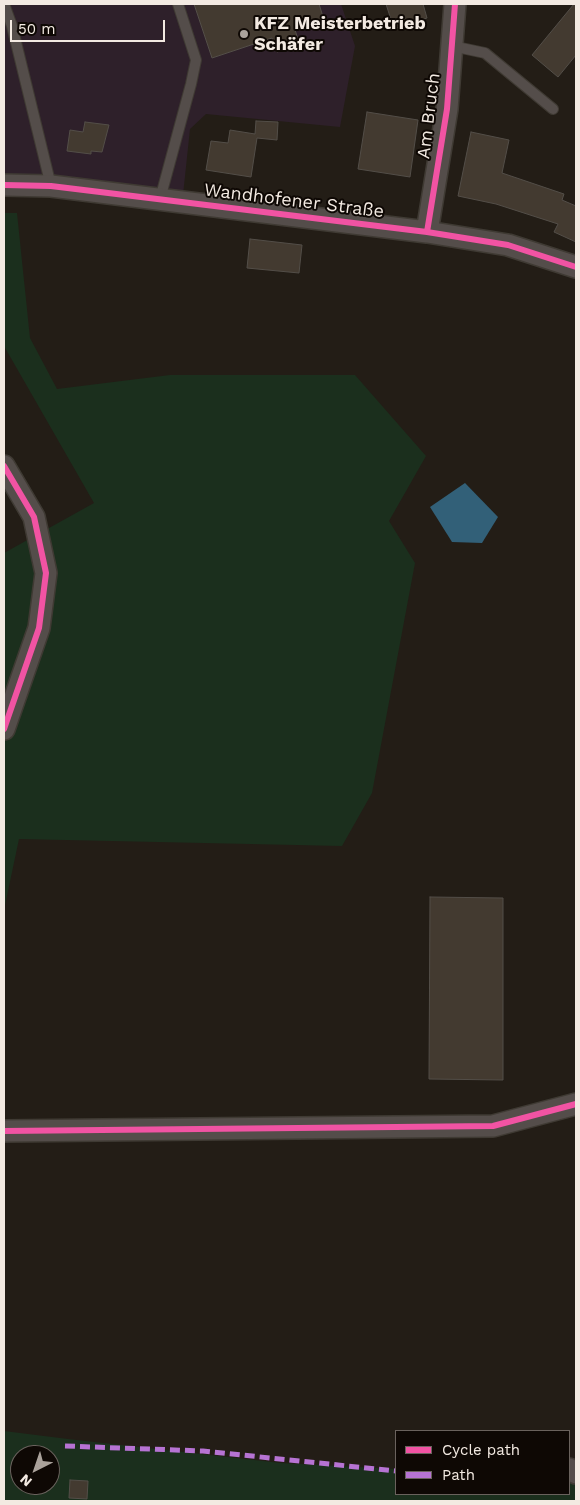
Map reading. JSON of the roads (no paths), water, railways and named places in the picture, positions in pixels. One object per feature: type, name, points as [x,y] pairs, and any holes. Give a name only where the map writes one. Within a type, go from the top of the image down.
[{"type":"street","name":"Am Bruch","points":[[427,232],[447,109],[455,4]]},
{"type":"street","name":"Wandhofener Straße","points":[[4,185],[51,186],[427,232],[508,245],[576,267]]},
{"type":"street","points":[[4,466],[34,517],[46,573],[39,628],[4,729]]},
{"type":"street","points":[[4,1131],[493,1126],[576,1104]]},
{"type":"lane","points":[[4,4],[12,26],[51,186]]},
{"type":"lane","points":[[160,199],[196,60],[178,4]]},
{"type":"lane","points":[[452,46],[485,53],[553,109]]},
{"type":"water","points":[[465,483],[498,517],[482,543],[452,542],[430,507]]},
{"type":"place","name":"KFZ Meisterbetrieb Schäfer","points":[[244,34]]}]
